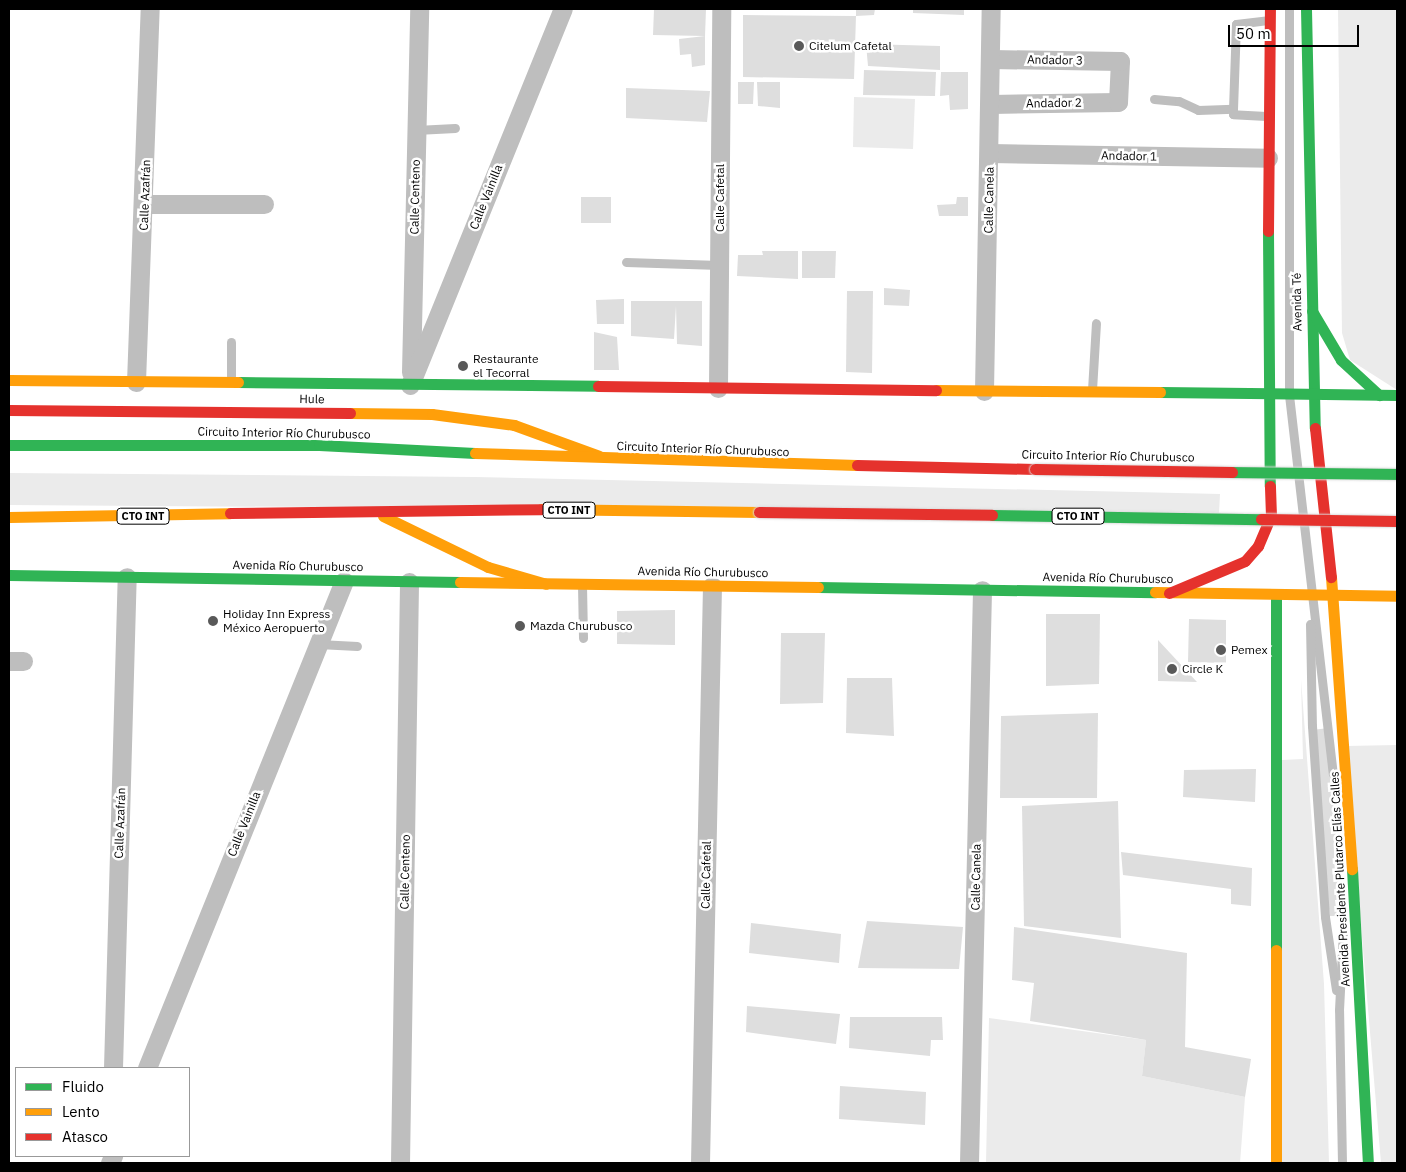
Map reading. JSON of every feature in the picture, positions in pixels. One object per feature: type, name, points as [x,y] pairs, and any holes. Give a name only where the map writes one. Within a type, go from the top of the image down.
[{"type":"main road","name":"Avenida Té","points":[[1306,9],[1312,395],[1335,594]]},
{"type":"main road","points":[[1169,593],[1236,568],[1264,536],[1271,516],[1267,395],[1270,14]]},
{"type":"main road","points":[[1311,310],[1341,360],[1379,395],[1397,407]]},
{"type":"main road","points":[[9,380],[1397,395]]},
{"type":"main road","name":"Hule","points":[[9,410],[432,414],[514,425],[609,460]]},
{"type":"main road","name":"Circuito Interior Río Churubusco","points":[[9,445],[319,445],[609,460],[1397,474]]},
{"type":"main road","name":"CTO INT","points":[[9,517],[379,514],[510,509],[1397,521]]},
{"type":"main road","points":[[379,514],[488,568],[546,584]]},
{"type":"main road","name":"Avenida Río Churubusco","points":[[9,576],[1397,596]]},
{"type":"main road","points":[[1276,594],[1276,1163]]},
{"type":"main road","name":"Avenida Presidente Plutarco Elías Calles","points":[[1335,594],[1354,860],[1368,1163]]},
{"type":"street","name":"Calle Azafrán","points":[[136,382],[145,204],[150,9]]},
{"type":"street","name":"Calle Centeno","points":[[410,385],[419,9]]},
{"type":"street","name":"Calle Vainilla","points":[[410,385],[563,9]]},
{"type":"street","name":"Calle Cafetal","points":[[718,388],[721,9]]},
{"type":"street","name":"Calle Canela","points":[[984,391],[991,104],[991,9]]},
{"type":"street","name":"Andador 3","points":[[991,60],[1120,61],[1118,102]]},
{"type":"street","name":"Andador 2","points":[[991,104],[1118,102]]},
{"type":"street","name":"Andador 1","points":[[990,153],[1268,158]]},
{"type":"street","points":[[145,204],[264,204]]},
{"type":"street","name":"Calle Azafrán","points":[[113,1067],[127,577]]},
{"type":"street","name":"Calle Vainilla","points":[[147,1067],[344,581]]},
{"type":"street","name":"Calle Centeno","points":[[400,1163],[409,582]]},
{"type":"street","name":"Calle Cafetal","points":[[700,1163],[712,586]]},
{"type":"street","name":"Calle Canela","points":[[970,1163],[982,590]]},
{"type":"lane","points":[[1289,9],[1289,395],[1310,594],[1334,782]]},
{"type":"lane","points":[[1269,116],[1233,114],[1233,109],[1236,24],[1270,14]]},
{"type":"lane","points":[[1154,99],[1179,101],[1198,110],[1233,109]]},
{"type":"lane","points":[[416,130],[455,128]]},
{"type":"lane","points":[[626,262],[719,265]]},
{"type":"lane","points":[[1092,393],[1096,323]]},
{"type":"lane","points":[[231,342],[231,383]]},
{"type":"lane","points":[[582,584],[583,638]]},
{"type":"lane","points":[[1310,594],[1313,745],[1326,917],[1339,1010]]},
{"type":"lane","points":[[318,644],[357,646]]},
{"type":"lane","points":[[1340,868],[1344,915],[1339,1010],[1342,1163]]},
{"type":"shaded area","points":[[1338,9],[1397,9],[1397,390],[1350,360],[1342,333]]},
{"type":"shaded area","points":[[854,97],[915,99],[913,149],[853,147]]},
{"type":"shaded area","points":[[9,473],[475,477],[1220,494],[1219,513],[9,505]]},
{"type":"shaded area","points":[[1301,679],[1324,984],[1329,1163],[1282,1163],[1282,760],[1303,759]]},
{"type":"shaded area","points":[[1397,745],[1397,1163],[1381,1163],[1346,746]]},
{"type":"shaded area","points":[[989,1018],[1146,1040],[1142,1076],[1245,1097],[1240,1163],[986,1163]]},
{"type":"building","points":[[654,9],[706,9],[705,36],[653,35]]},
{"type":"building","points":[[856,9],[875,9],[874,15],[856,16]]},
{"type":"building","points":[[913,9],[964,9],[964,15],[913,13]]},
{"type":"building","name":"Citelum Cafetal","points":[[743,15],[856,16],[854,79],[743,77]]},
{"type":"building","points":[[705,36],[705,65],[692,67],[691,54],[680,55],[679,39]]},
{"type":"building","points":[[866,44],[940,46],[940,70],[868,66]]},
{"type":"building","points":[[864,70],[936,72],[935,96],[863,95]]},
{"type":"building","points":[[941,72],[968,72],[968,109],[950,110],[949,95],[940,96]]},
{"type":"building","points":[[738,82],[754,82],[753,104],[738,104]]},
{"type":"building","points":[[757,82],[780,82],[780,108],[758,106]]},
{"type":"building","points":[[626,88],[710,91],[707,122],[626,118]]},
{"type":"building","points":[[581,197],[611,197],[611,223],[581,223]]},
{"type":"building","points":[[957,197],[968,197],[968,216],[939,216],[937,205],[956,204]]},
{"type":"building","points":[[762,251],[798,251],[798,279],[737,276],[738,255],[763,255]]},
{"type":"building","points":[[802,251],[836,251],[835,278],[802,278]]},
{"type":"building","points":[[884,288],[910,290],[909,306],[884,305]]},
{"type":"building","points":[[847,291],[873,291],[872,373],[846,372]]},
{"type":"building","points":[[624,299],[624,324],[597,324],[596,300]]},
{"type":"building","points":[[631,301],[702,301],[702,346],[677,344],[676,306],[674,339],[631,336]]},
{"type":"building","points":[[594,332],[617,337],[619,370],[594,370]]},
{"type":"building","points":[[675,610],[675,645],[617,644],[617,611]]},
{"type":"building","points":[[1046,614],[1100,614],[1099,684],[1046,686]]},
{"type":"building","points":[[1189,619],[1226,620],[1226,663],[1188,662]]},
{"type":"building","points":[[781,633],[825,633],[823,703],[780,704]]},
{"type":"building","points":[[1158,640],[1197,682],[1158,681]]},
{"type":"building","points":[[847,678],[892,678],[894,736],[846,733]]},
{"type":"building","points":[[1098,713],[1097,798],[1000,798],[1001,716]]},
{"type":"building","points":[[1329,728],[1341,900],[1335,900],[1337,916],[1330,916],[1328,901],[1324,901],[1312,730]]},
{"type":"building","points":[[1256,769],[1255,802],[1183,797],[1184,770]]},
{"type":"building","points":[[1118,801],[1121,938],[1024,926],[1022,806]]},
{"type":"building","points":[[1121,852],[1252,868],[1251,906],[1231,904],[1231,889],[1123,875]]},
{"type":"building","points":[[867,921],[963,927],[959,969],[858,968]]},
{"type":"building","points":[[751,923],[841,934],[839,963],[749,953]]},
{"type":"building","points":[[1014,927],[1187,953],[1185,1047],[1251,1059],[1245,1097],[1142,1076],[1146,1040],[1030,1021],[1034,983],[1012,980]]},
{"type":"building","points":[[747,1006],[840,1014],[836,1044],[746,1032]]},
{"type":"building","points":[[850,1017],[942,1017],[943,1040],[931,1040],[930,1056],[849,1048]]},
{"type":"building","points":[[840,1086],[926,1092],[925,1125],[839,1119]]},
{"type":"traffic: fast","points":[[1306,9],[1315,428]]},
{"type":"traffic: fast","points":[[1268,231],[1270,486]]},
{"type":"traffic: fast","points":[[1312,311],[1341,360],[1379,395]]},
{"type":"traffic: fast","points":[[238,382],[598,386]]},
{"type":"traffic: fast","points":[[1160,392],[1397,395]]},
{"type":"traffic: fast","points":[[9,445],[319,445],[475,453]]},
{"type":"traffic: fast","points":[[1232,472],[1397,474]]},
{"type":"traffic: fast","points":[[992,515],[1261,519]]},
{"type":"traffic: fast","points":[[9,575],[460,582]]},
{"type":"traffic: fast","points":[[818,587],[1155,592]]},
{"type":"traffic: fast","points":[[1276,595],[1276,950]]},
{"type":"traffic: fast","points":[[1352,869],[1368,1163]]},
{"type":"traffic: slow","points":[[9,380],[238,382]]},
{"type":"traffic: slow","points":[[936,390],[1160,392]]},
{"type":"traffic: slow","points":[[350,413],[432,414],[514,425],[599,456]]},
{"type":"traffic: slow","points":[[475,453],[857,465]]},
{"type":"traffic: slow","points":[[541,509],[759,512]]},
{"type":"traffic: slow","points":[[9,517],[230,513]]},
{"type":"traffic: slow","points":[[383,516],[488,567],[546,584]]},
{"type":"traffic: slow","points":[[1331,577],[1352,869]]},
{"type":"traffic: slow","points":[[460,582],[818,587]]},
{"type":"traffic: slow","points":[[1155,592],[1397,596]]},
{"type":"traffic: slow","points":[[1276,950],[1276,1163]]},
{"type":"traffic: jam","points":[[1268,231],[1270,9]]},
{"type":"traffic: jam","points":[[598,386],[936,390]]},
{"type":"traffic: jam","points":[[9,410],[350,413]]},
{"type":"traffic: jam","points":[[1315,428],[1331,577]]},
{"type":"traffic: jam","points":[[857,465],[1035,469]]},
{"type":"traffic: jam","points":[[1035,469],[1232,472]]},
{"type":"traffic: jam","points":[[1169,593],[1245,561],[1258,546],[1271,516],[1270,486]]},
{"type":"traffic: jam","points":[[230,513],[541,509]]},
{"type":"traffic: jam","points":[[759,512],[992,515]]},
{"type":"traffic: jam","points":[[1261,519],[1397,521]]},
{"type":"place","name":"Citelum Cafetal","points":[[799,46]]},
{"type":"place","name":"Restaurante el Tecorral","points":[[463,366]]},
{"type":"place","name":"Holiday Inn Express México Aeropuerto","points":[[213,621]]},
{"type":"place","name":"Mazda Churubusco","points":[[520,626]]},
{"type":"place","name":"Pemex","points":[[1221,650]]},
{"type":"place","name":"Circle K","points":[[1172,669]]}]
